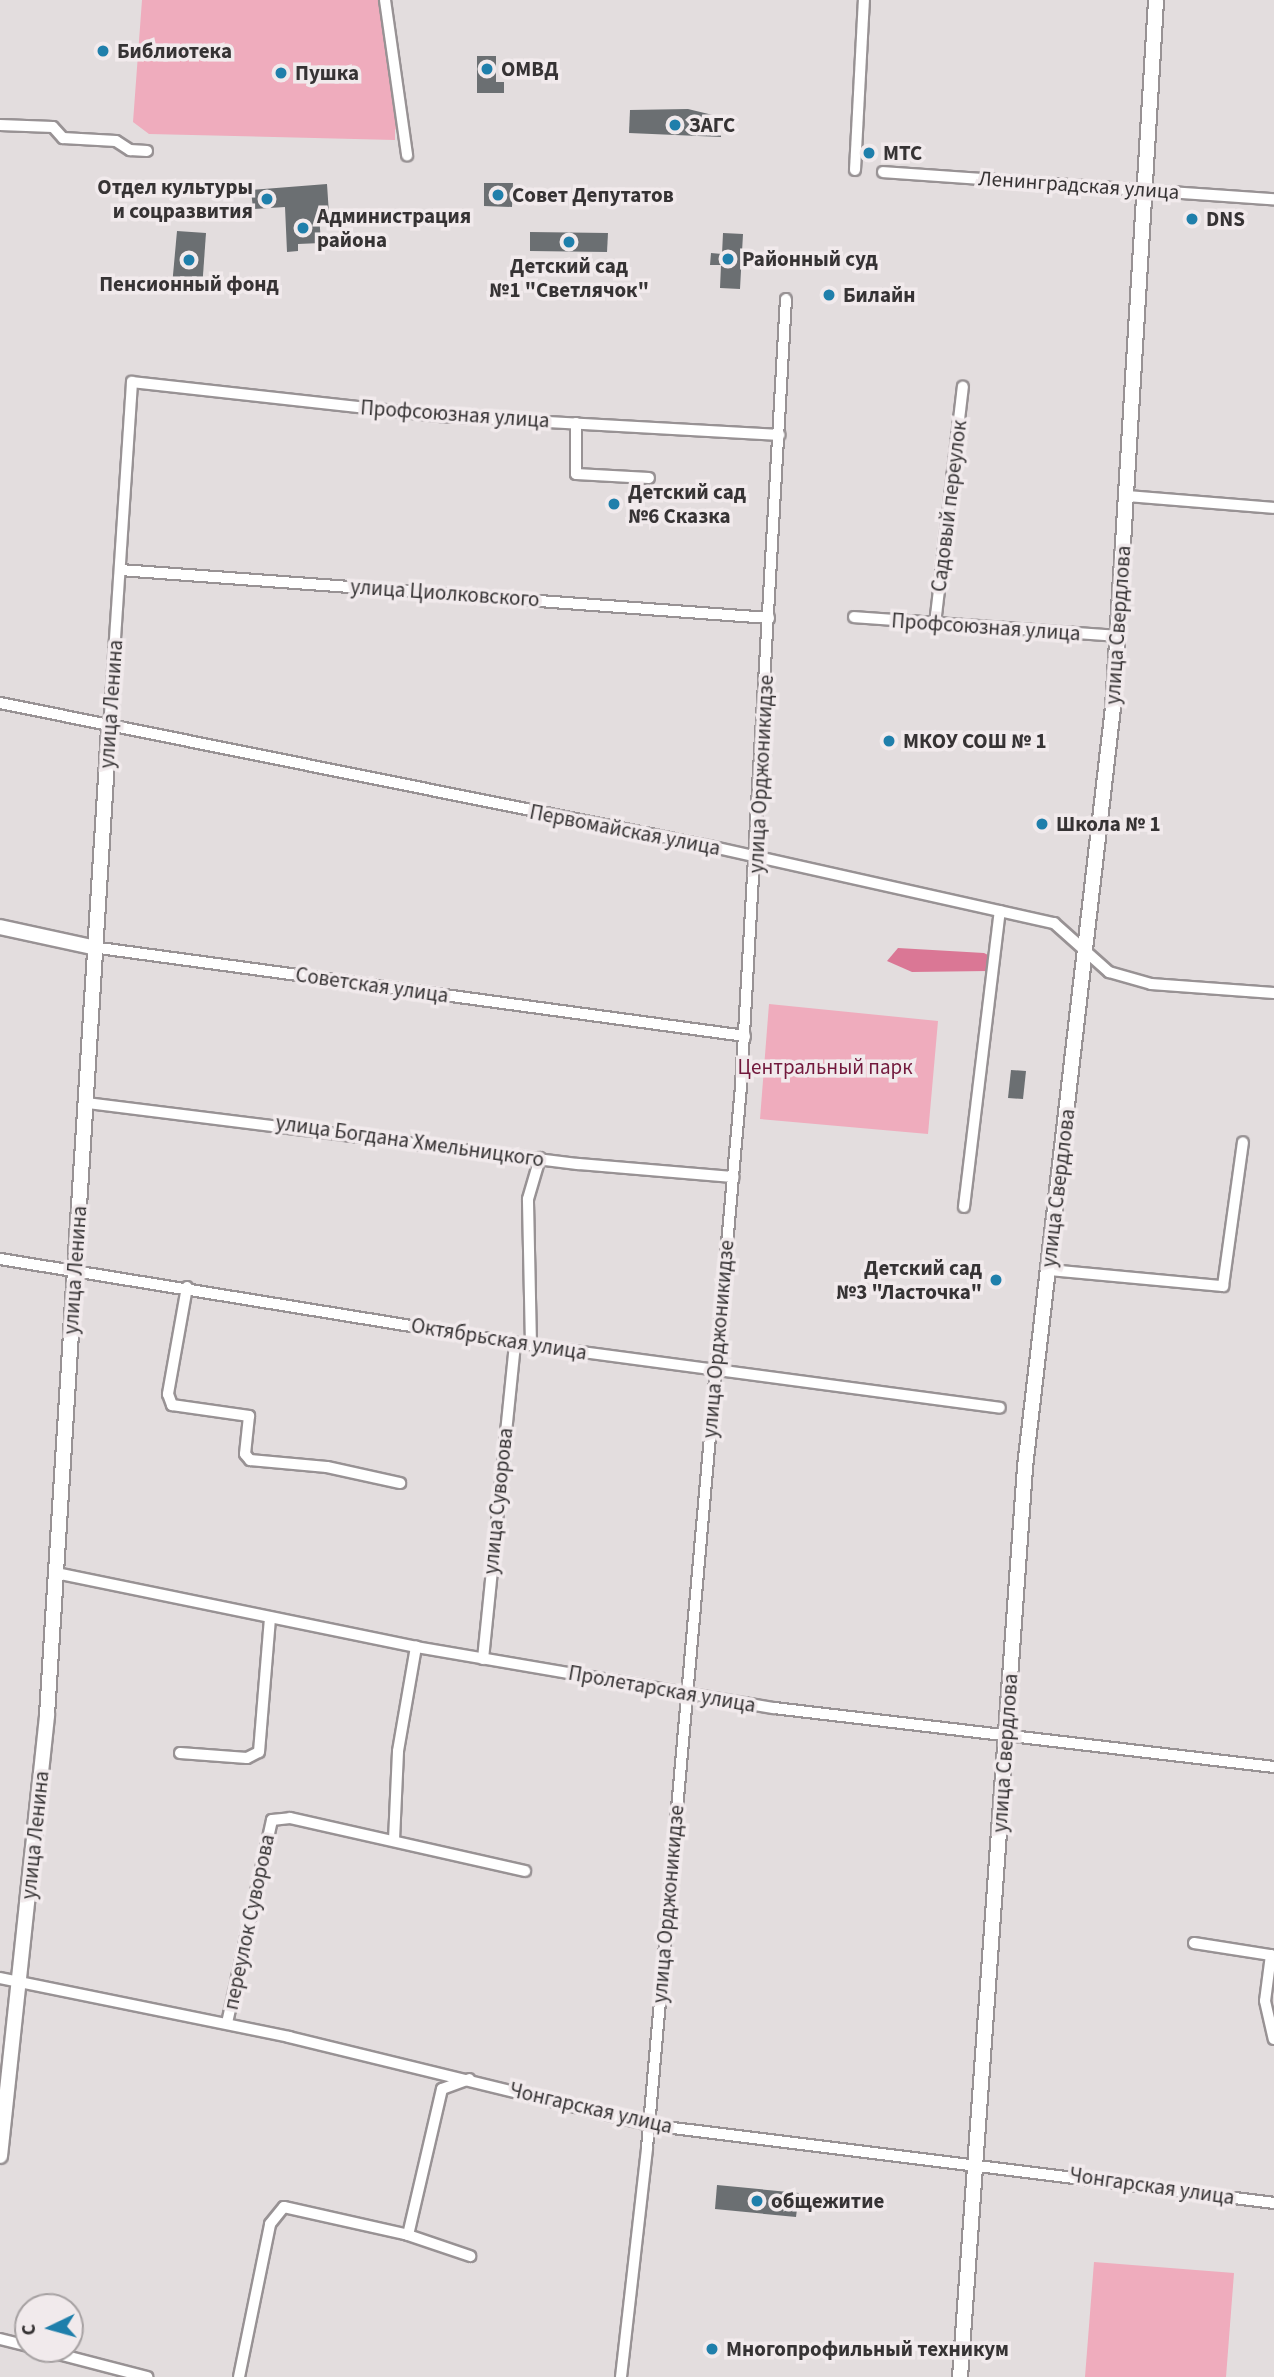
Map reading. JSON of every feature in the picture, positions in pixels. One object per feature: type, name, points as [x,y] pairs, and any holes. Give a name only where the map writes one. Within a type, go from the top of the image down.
[{"type":"street","points":[[385,0],[407,155]]},
{"type":"street","points":[[855,170],[864,0]]},
{"type":"street","name":"улица Свердлова","points":[[960,2377],[973,2161],[1025,1467],[1086,947],[1117,636],[1156,0]]},
{"type":"street","points":[[0,125],[53,127],[63,138],[116,141],[130,150],[147,151]]},
{"type":"street","name":"Ленинградская улица","points":[[883,172],[1274,199]]},
{"type":"street","name":"улица Орджоникидзе","points":[[621,2377],[649,2125],[745,1035],[758,858],[786,299]]},
{"type":"street","name":"Профсоюзная улица","points":[[132,382],[441,416],[779,435]]},
{"type":"street","name":"улица Ленина","points":[[0,2156],[19,1982],[56,1573],[87,1102],[92,947],[110,729],[132,382]]},
{"type":"street","name":"Садовый переулок","points":[[935,624],[963,387]]},
{"type":"street","points":[[576,423],[576,474],[649,478]]},
{"type":"street","points":[[1126,496],[1274,508]]},
{"type":"street","name":"улица Циолковского","points":[[120,570],[769,618]]},
{"type":"street","name":"Профсоюзная улица","points":[[854,617],[1117,636]]},
{"type":"street","name":"Первомайская улица","points":[[0,703],[110,729],[758,858],[1054,923],[1086,947],[1109,972],[1151,984],[1274,993]]},
{"type":"street","points":[[964,1207],[1000,911]]},
{"type":"street","name":"Советская улица","points":[[0,927],[92,947],[745,1035]]},
{"type":"street","name":"улица Богдана Хмельницкого","points":[[87,1102],[540,1158],[733,1177]]},
{"type":"street","points":[[1049,1270],[1223,1286],[1243,1142]]},
{"type":"street","points":[[531,1345],[528,1199],[540,1158]]},
{"type":"street","name":"Октябрьская улица","points":[[0,1259],[187,1287],[515,1343],[1000,1408]]},
{"type":"street","points":[[187,1287],[167,1394],[172,1405],[249,1416],[245,1454],[250,1461],[327,1467],[400,1483]]},
{"type":"street","name":"улица Суворова","points":[[483,1659],[515,1343]]},
{"type":"street","name":"Пролетарская улица","points":[[56,1573],[416,1647],[836,1716],[1274,1767]]},
{"type":"street","points":[[180,1753],[247,1758],[259,1752],[270,1617]]},
{"type":"street","points":[[394,1840],[398,1751],[416,1647]]},
{"type":"street","name":"переулок Суворова","points":[[227,2023],[272,1820],[285,1817],[525,1871]]},
{"type":"street","points":[[1194,1943],[1271,1955],[1265,2001],[1274,2039]]},
{"type":"street","name":"Чонгарская улица","points":[[0,1978],[227,2023],[470,2079],[649,2125],[973,2161],[1274,2203]]},
{"type":"street","points":[[408,2235],[442,2089],[470,2079]]},
{"type":"street","points":[[239,2377],[270,2224],[284,2207],[408,2235],[470,2256]]},
{"type":"street","points":[[84,2361],[147,2377]]},
{"type":"green space","points":[[142,0],[382,0],[403,136],[395,129],[395,140],[149,134],[133,122]]},
{"type":"green space","name":"Центральный парк","points":[[769,1004],[938,1021],[928,1134],[760,1119]]},
{"type":"green space","points":[[1094,2262],[1234,2273],[1226,2377],[1085,2377]]},
{"type":"shaded area","points":[[898,948],[984,953],[990,956],[988,971],[912,972],[887,961]]},
{"type":"building","name":"ОМВД","points":[[477,56],[496,56],[496,82],[504,82],[504,93],[477,93]]},
{"type":"building","name":"ЗАГС","points":[[688,109],[721,117],[721,137],[629,133],[630,110]]},
{"type":"building","name":"Совет Депутатов","points":[[484,183],[513,183],[512,207],[484,206]]},
{"type":"building","name":"Администрация района","points":[[327,184],[329,214],[319,214],[321,243],[298,244],[298,251],[287,252],[285,207],[253,209],[251,190]]},
{"type":"building","name":"Пенсионный фонд","points":[[177,231],[206,233],[202,289],[172,286]]},
{"type":"building","name":"Детский сад №1 \"Светлячок\"","points":[[530,232],[608,233],[607,252],[530,251]]},
{"type":"building","name":"Районный суд","points":[[723,233],[743,234],[740,289],[720,288],[721,265],[710,265],[711,253],[722,254]]},
{"type":"building","points":[[1011,1070],[1026,1071],[1023,1099],[1008,1098]]},
{"type":"building","name":"общежитие","points":[[717,2185],[799,2193],[796,2217],[715,2209]]},
{"type":"place","name":"Библиотека","points":[[103,51]]},
{"type":"place","name":"ОМВД","points":[[487,69]]},
{"type":"place","name":"Пушка","points":[[281,73]]},
{"type":"place","name":"ЗАГС","points":[[675,125]]},
{"type":"place","name":"МТС","points":[[869,153]]},
{"type":"place","name":"Совет Депутатов","points":[[498,195]]},
{"type":"place","name":"Отдел культуры и соцразвития","points":[[267,199]]},
{"type":"place","name":"DNS","points":[[1192,219]]},
{"type":"place","name":"Администрация района","points":[[303,228]]},
{"type":"place","name":"Детский сад №1 \"Светлячок\"","points":[[569,242]]},
{"type":"place","name":"Районный суд","points":[[728,259]]},
{"type":"place","name":"Пенсионный фонд","points":[[189,260]]},
{"type":"place","name":"Билайн","points":[[829,295]]},
{"type":"place","name":"Детский сад №6 Сказка","points":[[614,504]]},
{"type":"place","name":"МКОУ СОШ № 1","points":[[889,741]]},
{"type":"place","name":"Школа № 1","points":[[1042,824]]},
{"type":"place","name":"Детский сад №3 \"Ласточка\"","points":[[996,1280]]},
{"type":"place","name":"общежитие","points":[[757,2201]]},
{"type":"place","name":"Многопрофильный техникум","points":[[712,2349]]}]
